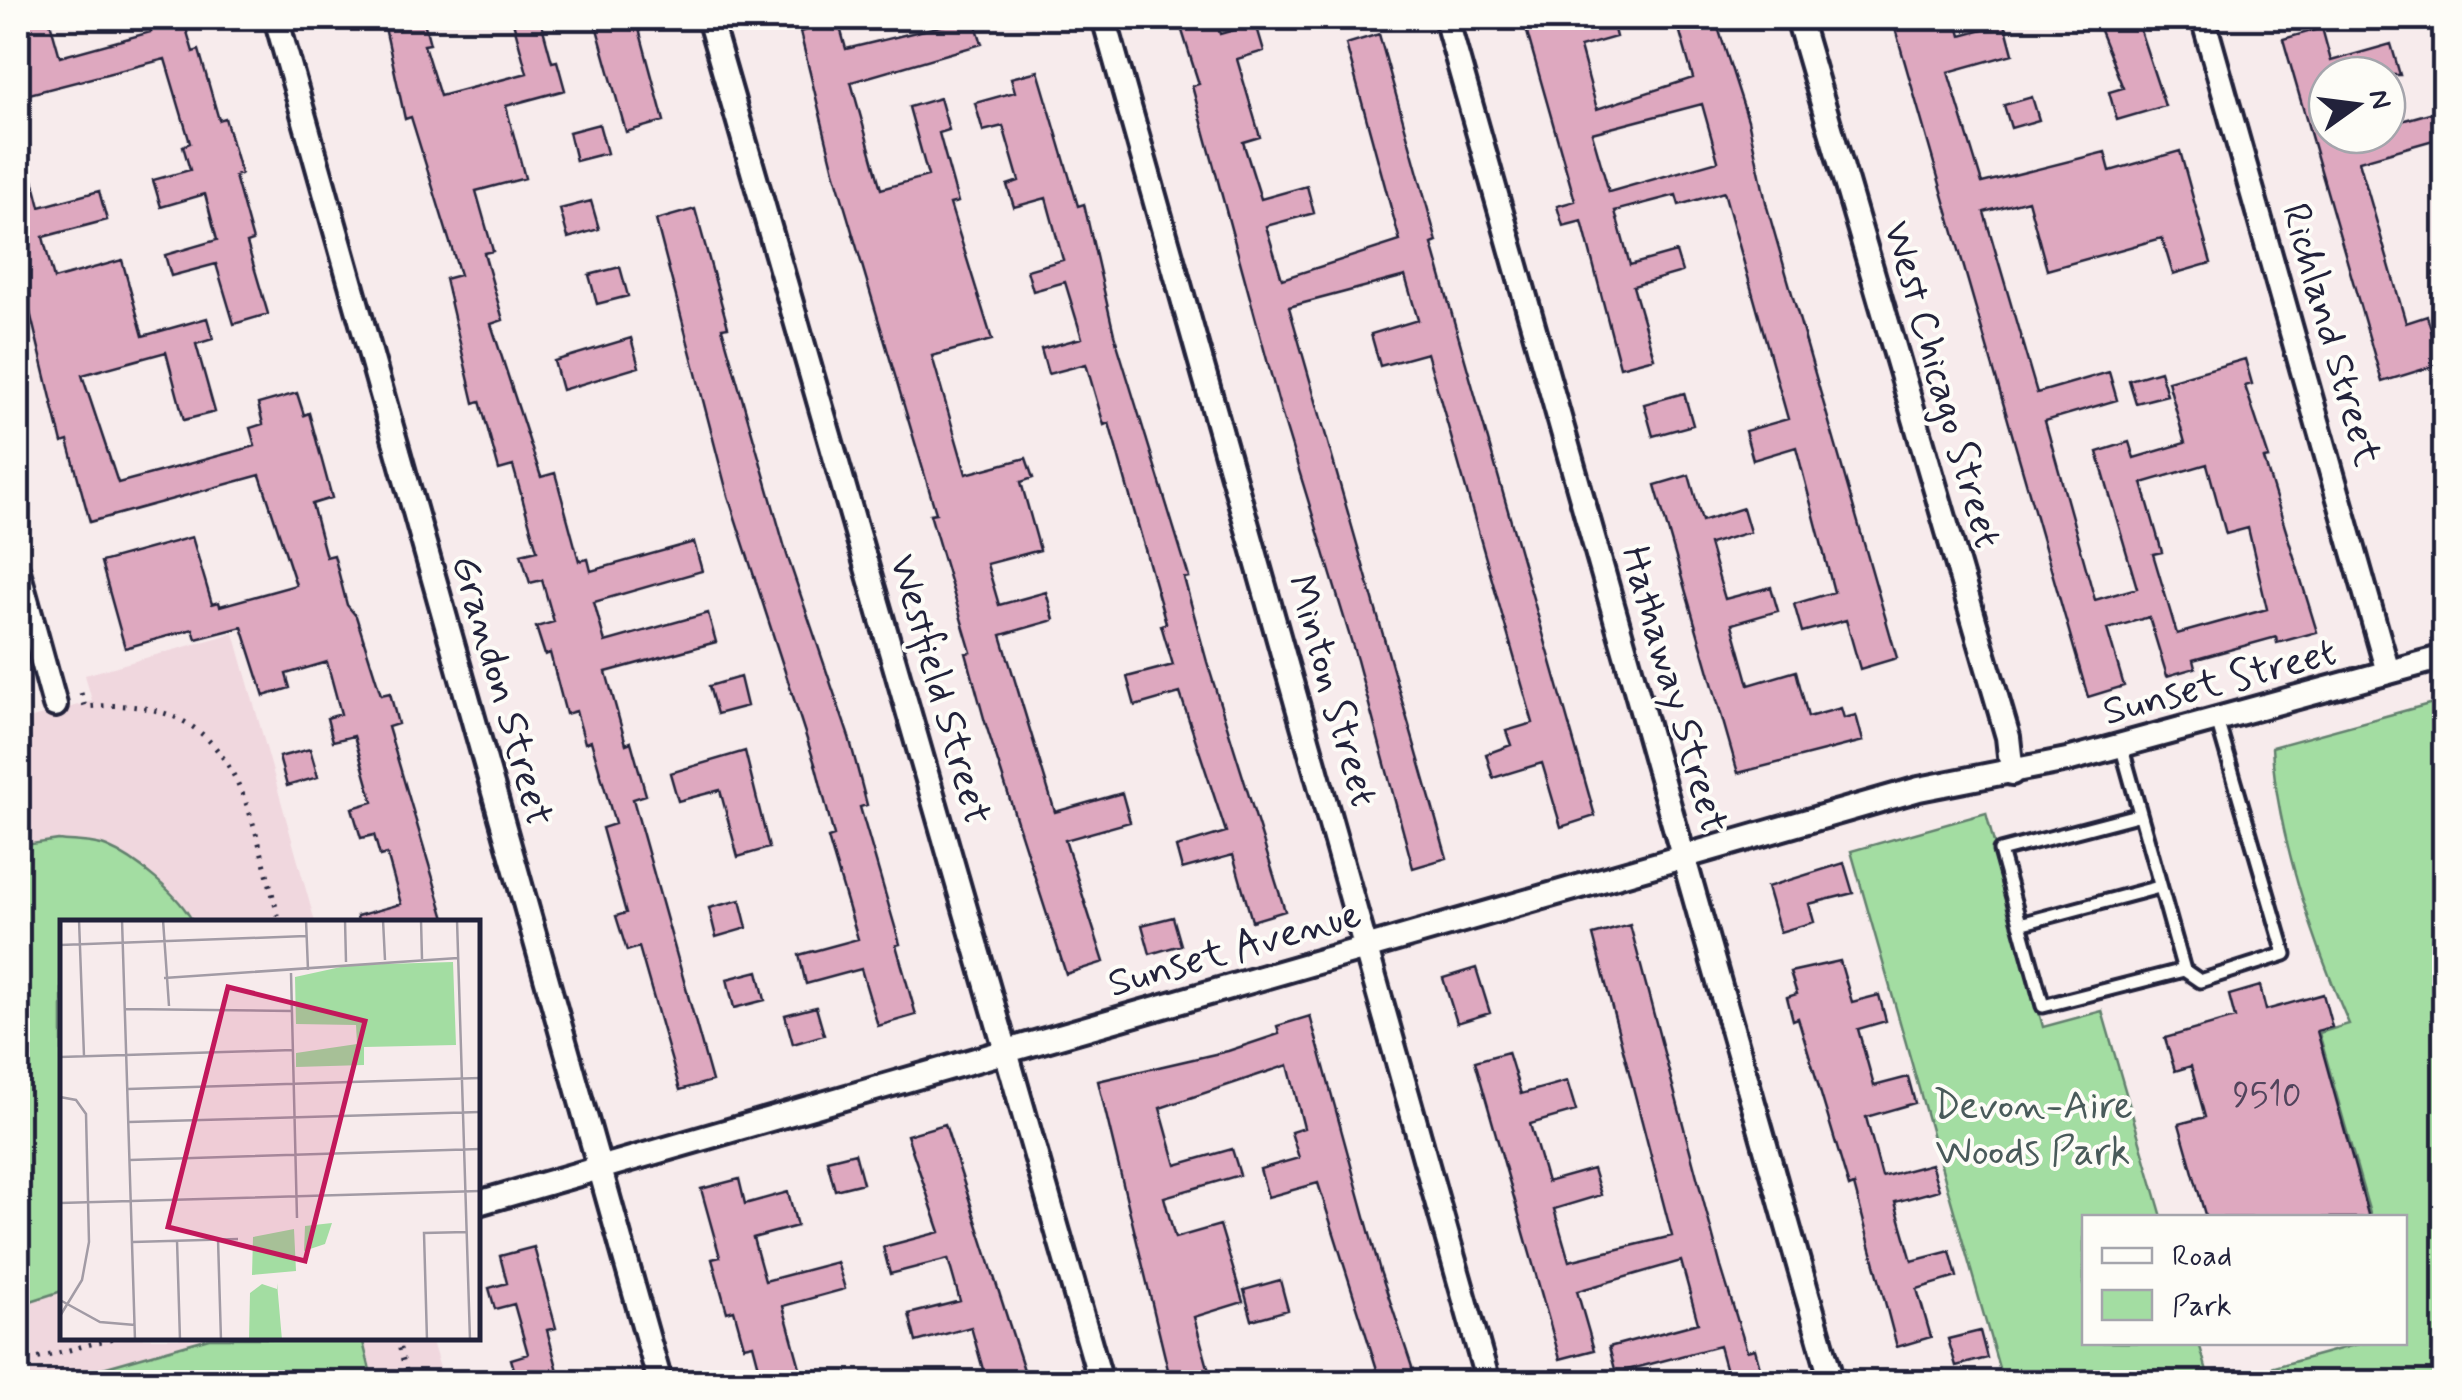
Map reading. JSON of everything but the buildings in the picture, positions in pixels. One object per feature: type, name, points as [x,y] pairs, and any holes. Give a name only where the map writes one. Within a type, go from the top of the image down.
[{"type":"street","name":"Grandon Street","points":[[276,18],[660,1382]]},
{"type":"street","name":"Westfield Street","points":[[709,18],[1100,1382]]},
{"type":"street","name":"Minton Street","points":[[1104,18],[1488,1382]]},
{"type":"street","name":"Hathaway Street","points":[[1446,18],[1832,1382]]},
{"type":"street","name":"West Chicago Street","points":[[1798,18],[2008,736],[2012,773]]},
{"type":"street","name":"Richland Street","points":[[2204,18],[2382,639],[2388,672]]},
{"type":"street","points":[[18,571],[55,706]]},
{"type":"street","name":"Sunset Street","points":[[2012,773],[2444,657]]},
{"type":"street","name":"Sunset Avenue","points":[[480,1202],[1919,788],[2012,773]]},
{"type":"lane","points":[[2121,745],[2137,815],[2184,970],[2200,980],[2286,954],[2216,720]]},
{"type":"lane","points":[[2137,815],[2000,852],[2043,1006],[2184,970]]},
{"type":"lane","points":[[2020,924],[2159,887]]},
{"type":"path","points":[[80,690],[85,707],[144,708],[192,724],[224,754],[243,790],[279,920]]},
{"type":"path","points":[[18,1364],[106,1340]]},
{"type":"path","points":[[398,1340],[410,1382]]},
{"type":"shaded area","points":[[234,633],[314,920],[60,920],[60,1340],[432,1340],[444,1382],[18,1382],[18,722],[92,701],[85,675]]},
{"type":"green space","points":[[2444,700],[2444,1382],[2220,1382],[2355,1345],[2407,1345],[2407,1215],[2370,1215],[2319,1033],[2349,1024],[2299,888],[2281,815],[2272,747]]},
{"type":"green space","name":"Devon-Aire Woods Park","points":[[1986,813],[2043,1027],[2102,1011],[2161,1215],[2082,1215],[2082,1345],[2200,1345],[2210,1382],[2003,1382],[1851,851]]},
{"type":"green space","points":[[58,840],[101,845],[131,860],[156,879],[192,920],[60,920],[60,1292],[18,1305],[18,846]]},
{"type":"green space","points":[[202,1340],[362,1340],[373,1382],[98,1382],[96,1370]]}]
